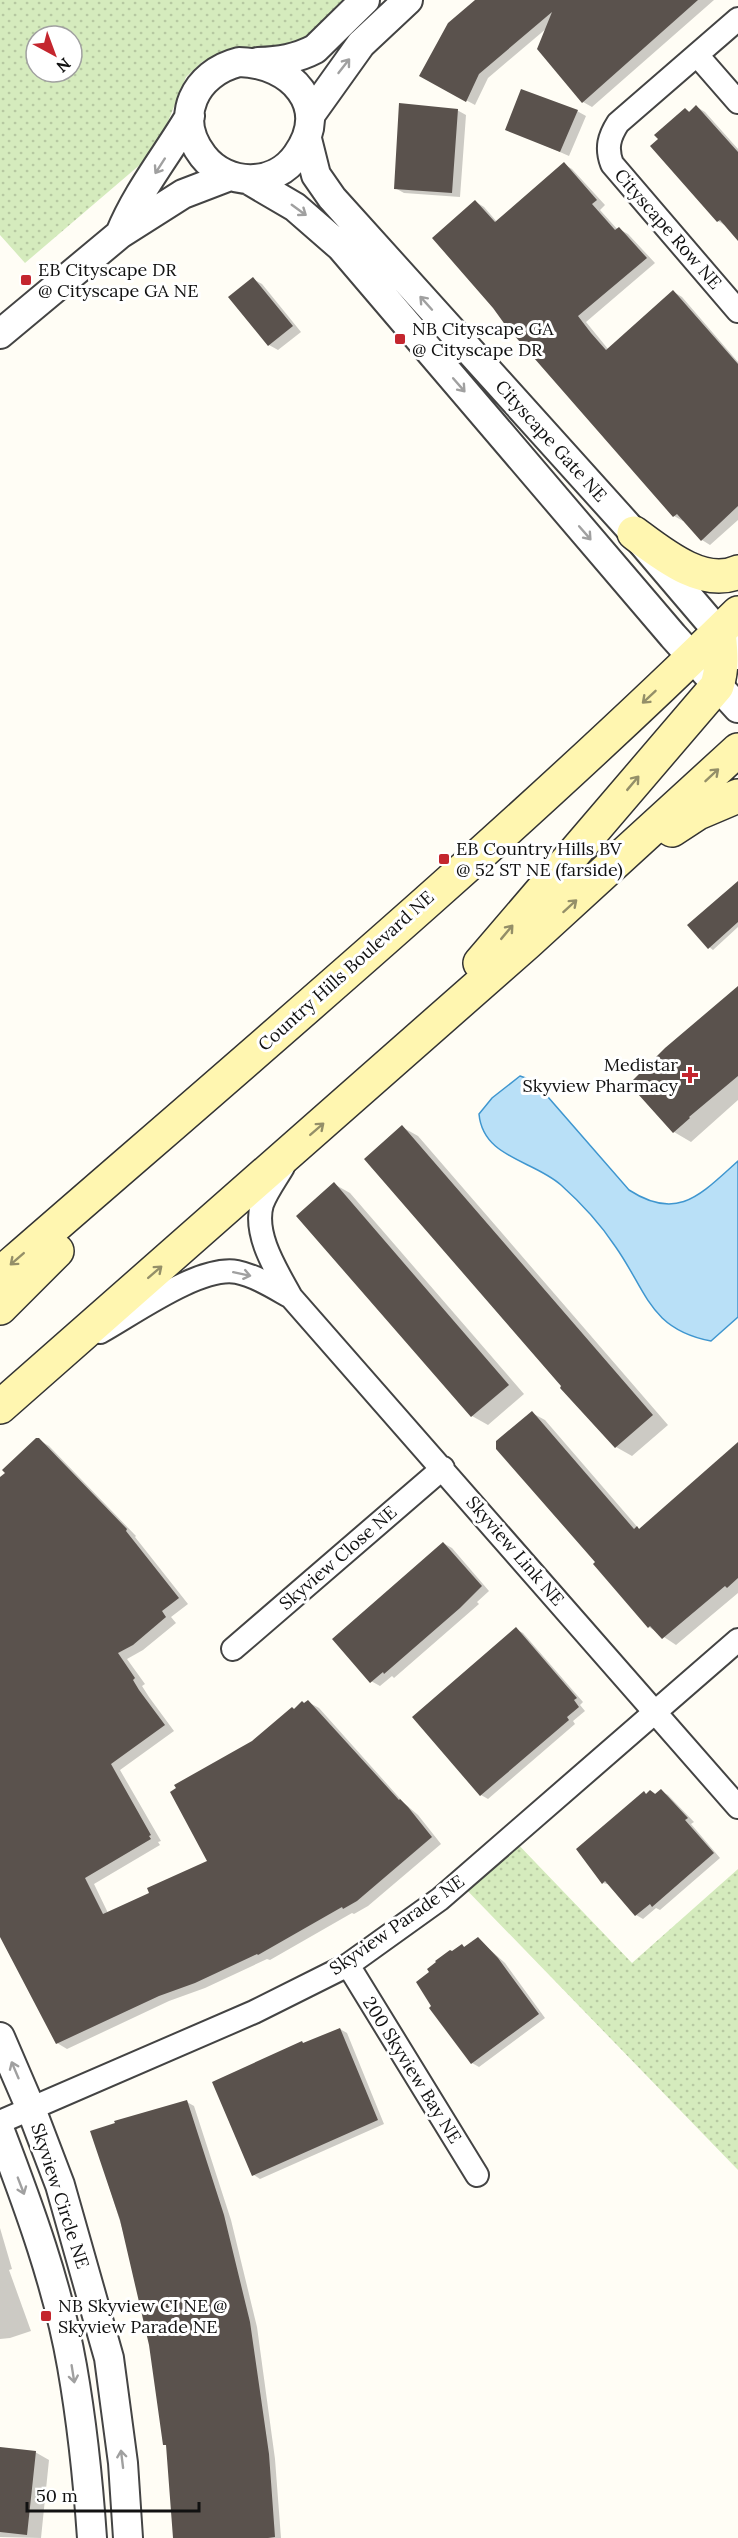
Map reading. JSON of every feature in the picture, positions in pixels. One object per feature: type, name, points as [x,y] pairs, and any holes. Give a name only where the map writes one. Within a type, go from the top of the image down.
[{"type":"main road","points":[[634,533],[678,565],[717,577],[738,572]]},
{"type":"main road","points":[[401,1056],[728,697],[721,671],[722,655],[732,633]]},
{"type":"main road","name":"Country Hills Boulevard NE","points":[[0,1274],[228,1076],[575,766],[692,658],[732,633]]},
{"type":"main road","points":[[0,1407],[608,872],[738,750]]},
{"type":"main road","points":[[608,872],[698,813],[738,796]]},
{"type":"main road","points":[[0,1308],[228,1076]]},
{"type":"street","points":[[240,178],[204,158],[192,132],[190,116],[190,103],[198,88],[223,66],[239,62],[280,61],[315,49],[365,0]]},
{"type":"street","points":[[0,334],[120,234],[183,194],[240,178],[277,174],[297,156],[309,126],[361,44],[408,0]]},
{"type":"street","name":"Cityscape Row NE","points":[[738,19],[618,123],[608,143],[608,154],[612,164],[738,310]]},
{"type":"street","points":[[697,55],[738,102]]},
{"type":"street","points":[[258,62],[288,76],[305,99],[309,126]]},
{"type":"street","points":[[120,234],[132,205],[160,166],[190,116]]},
{"type":"street","name":"Cityscape Gate NE","points":[[309,126],[316,175],[332,198],[634,533],[732,633]]},
{"type":"street","name":"Cityscape Gate NE","points":[[240,178],[295,207],[341,247],[692,658],[728,697]]},
{"type":"street","name":"Skyview Link NE","points":[[293,1150],[262,1206],[260,1226],[268,1253],[291,1297],[738,1807]]},
{"type":"street","name":"Skyview Link NE","points":[[58,1357],[189,1281],[215,1272],[235,1271],[253,1276],[291,1297]]},
{"type":"street","name":"Skyview Close NE","points":[[233,1649],[443,1468]]},
{"type":"street","name":"Skyview Parade NE","points":[[0,2122],[254,2012],[348,1965],[440,1899],[738,1640]]},
{"type":"street","name":"200 Skyview Bay NE","points":[[348,1965],[477,2175]]},
{"type":"street","name":"Skyview Circle NE","points":[[0,2037],[60,2185],[109,2358],[123,2463],[128,2538]]},
{"type":"street","name":"Skyview Circle NE","points":[[0,2131],[27,2202],[72,2364],[87,2466],[92,2538]]},
{"type":"green space","points":[[0,0],[349,0],[313,34],[296,44],[223,51],[202,62],[186,77],[156,151],[25,263],[0,235]]},
{"type":"green space","points":[[511,1837],[632,1963],[738,1869],[738,2170],[459,1882]]},
{"type":"water","points":[[520,1076],[534,1081],[629,1190],[646,1199],[662,1204],[675,1204],[688,1200],[712,1184],[738,1161],[738,1317],[711,1341],[690,1335],[662,1318],[643,1293],[609,1238],[575,1199],[550,1177],[511,1157],[490,1140],[483,1129],[479,1114],[492,1098]]},
{"type":"building","points":[[475,0],[698,0],[582,103],[537,49],[552,12],[479,74],[466,102],[419,76],[448,23]]},
{"type":"building","points":[[521,89],[578,110],[560,152],[505,130]]},
{"type":"building","points":[[399,103],[458,109],[452,193],[394,189]]},
{"type":"building","points":[[696,105],[738,152],[738,241],[720,220],[717,222],[650,146],[658,139],[654,135],[685,108],[689,112]]},
{"type":"building","points":[[564,162],[597,200],[592,204],[615,230],[619,227],[647,258],[578,316],[591,333],[606,350],[673,290],[738,364],[738,506],[701,541],[677,514],[673,517],[432,238],[475,200],[495,222]]},
{"type":"building","points":[[253,277],[293,326],[268,346],[228,297]]},
{"type":"building","points":[[738,881],[738,922],[708,949],[687,925]]},
{"type":"building","points":[[738,986],[738,1076],[673,1133],[629,1084],[665,1048]]},
{"type":"building","points":[[402,1125],[653,1415],[615,1448],[560,1388],[561,1386],[364,1159]]},
{"type":"building","points":[[334,1182],[509,1385],[471,1417],[296,1216]]},
{"type":"building","points":[[532,1411],[634,1529],[637,1526],[639,1529],[738,1442],[738,1578],[727,1588],[725,1586],[662,1639],[650,1626],[648,1628],[593,1564],[595,1562],[496,1449],[496,1441]]},
{"type":"building","points":[[36,1438],[39,1438],[127,1529],[126,1531],[179,1598],[162,1611],[166,1617],[133,1645],[118,1653],[135,1678],[133,1680],[139,1690],[165,1725],[111,1764],[151,1835],[149,1836],[151,1839],[85,1878],[103,1914],[149,1893],[147,1888],[207,1861],[170,1792],[176,1788],[174,1785],[252,1741],[302,1701],[304,1703],[308,1700],[408,1807],[432,1837],[357,1901],[343,1909],[342,1907],[258,1955],[159,1996],[56,2044],[0,1937],[0,1477],[5,1473],[2,1470]]},
{"type":"building","points":[[443,1542],[482,1586],[384,1674],[383,1672],[370,1683],[332,1639]]},
{"type":"building","points":[[516,1627],[577,1698],[574,1700],[579,1707],[567,1717],[569,1720],[480,1796],[412,1717]]},
{"type":"building","points":[[661,1789],[688,1818],[685,1820],[714,1853],[652,1907],[650,1904],[635,1916],[605,1881],[602,1884],[576,1849],[644,1791],[646,1794],[650,1790],[655,1794]]},
{"type":"building","points":[[478,1937],[498,1958],[539,2014],[471,2064],[429,2008],[431,2006],[416,1982],[429,1972],[427,1969],[435,1961],[450,1950],[462,1944],[464,1947]]},
{"type":"building","points":[[340,2028],[378,2120],[252,2176],[212,2082],[302,2041],[303,2043]]},
{"type":"building","points":[[187,2100],[224,2215],[250,2322],[269,2454],[275,2537],[173,2538],[166,2445],[163,2445],[149,2345],[120,2220],[90,2131],[115,2123],[114,2121]]},
{"type":"building","points":[[0,2447],[36,2451],[27,2535],[0,2532]]},
{"type":"place","name":"EB Cityscape DR @ Cityscape GA NE","points":[[26,280]]},
{"type":"place","name":"NB Cityscape GA @ Cityscape DR","points":[[400,339]]},
{"type":"place","name":"EB Country Hills BV @ 52 ST NE (farside)","points":[[444,859]]},
{"type":"place","name":"Medistar Skyview Pharmacy","points":[[690,1075]]},
{"type":"place","name":"NB Skyview CI NE @ Skyview Parade NE","points":[[46,2316]]}]
